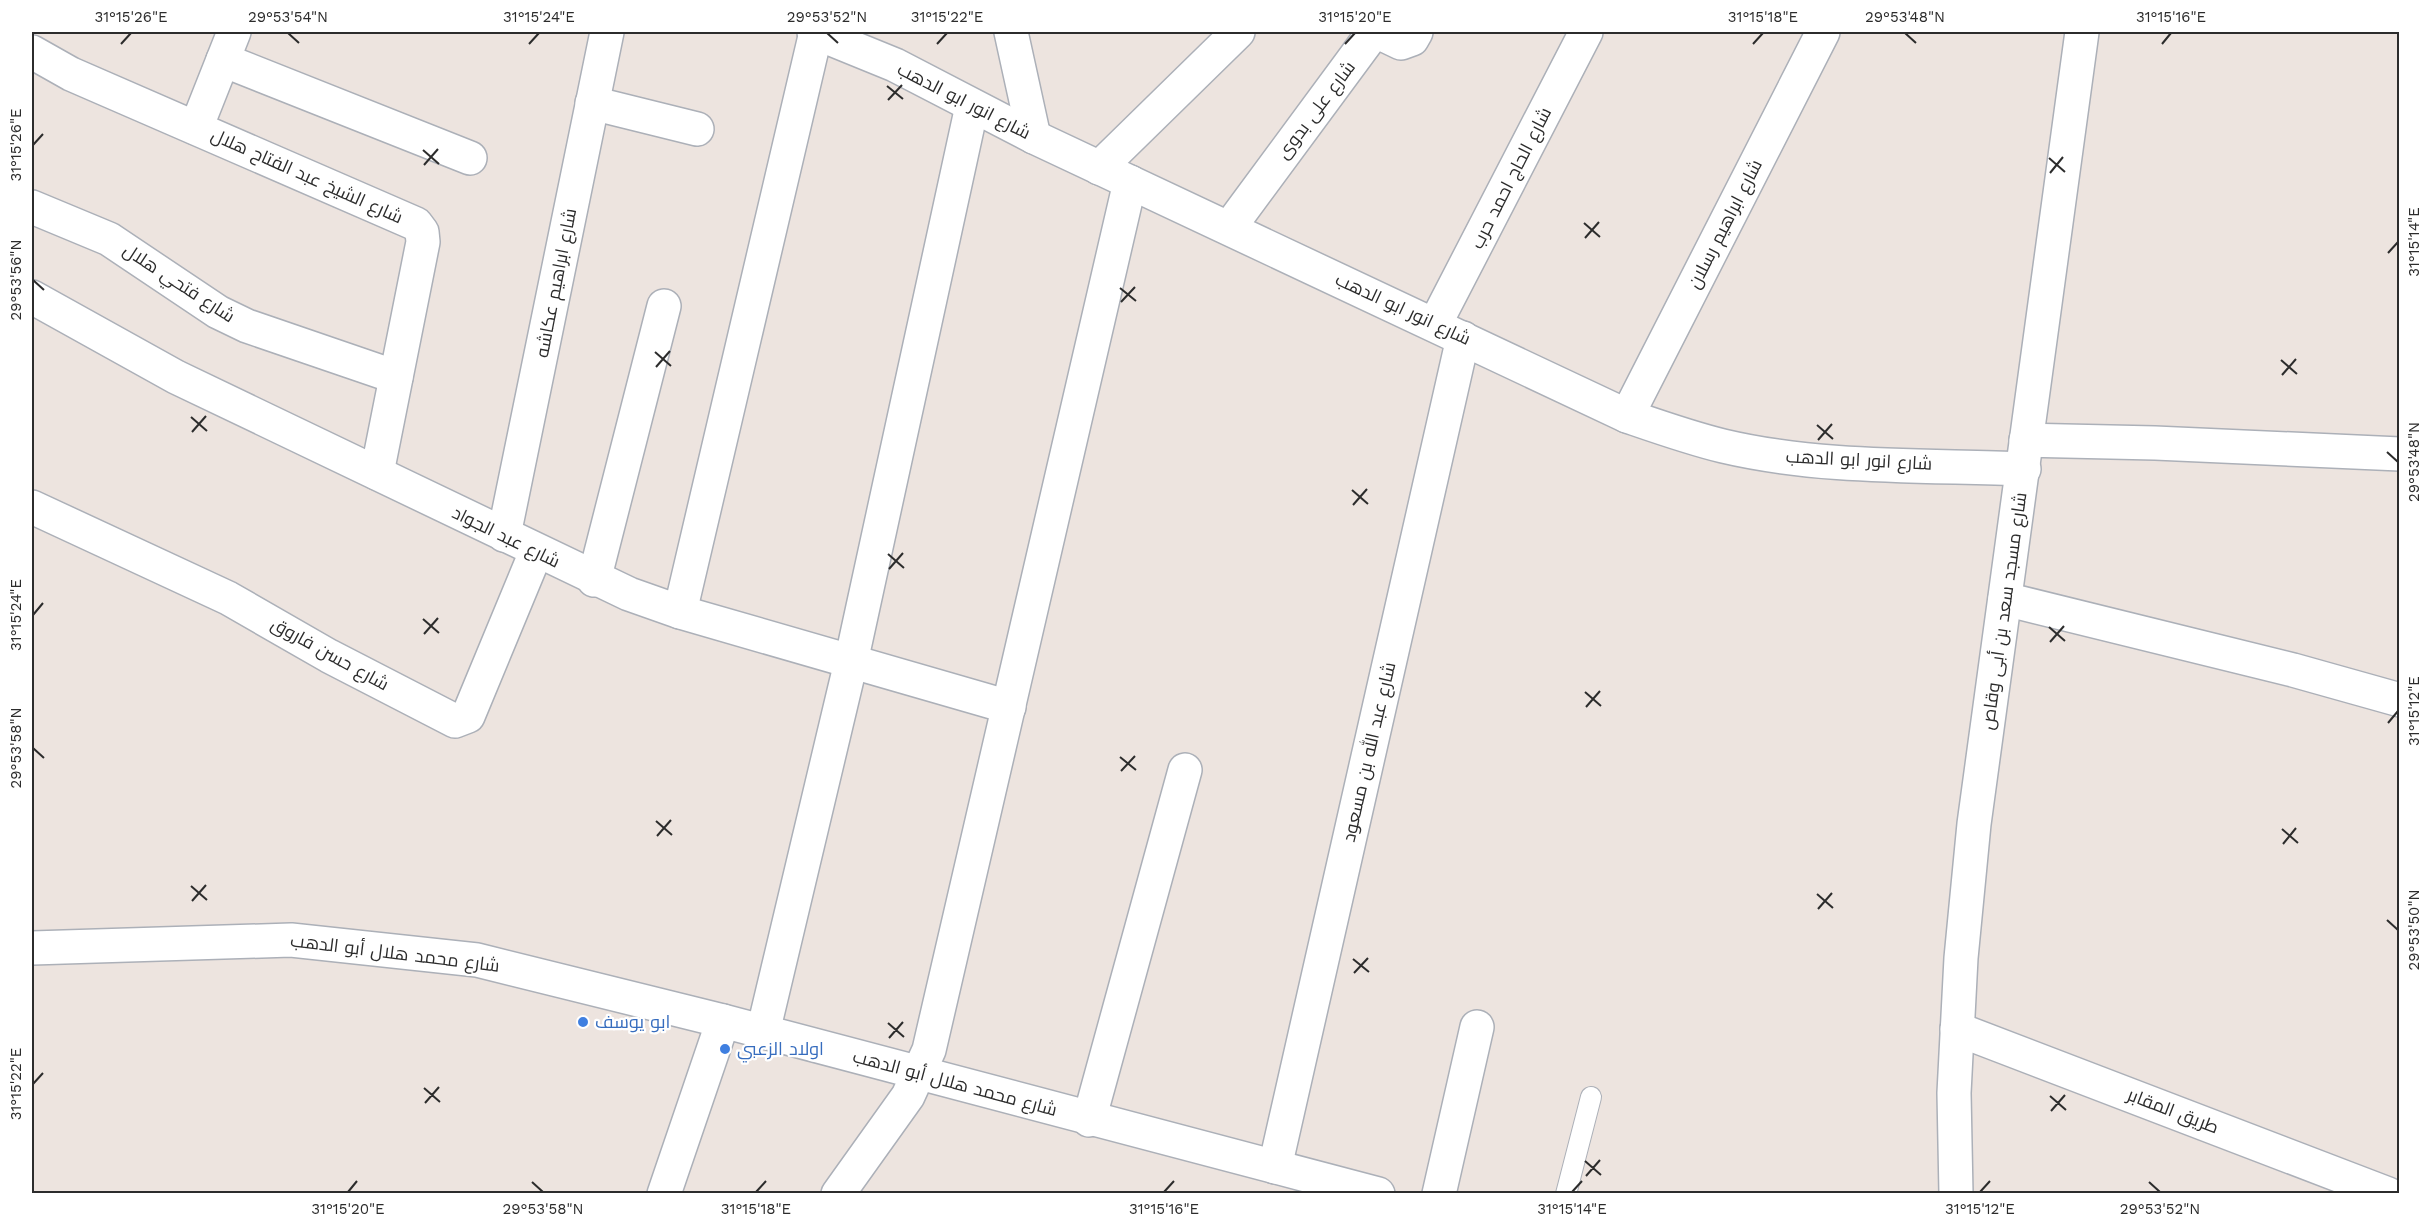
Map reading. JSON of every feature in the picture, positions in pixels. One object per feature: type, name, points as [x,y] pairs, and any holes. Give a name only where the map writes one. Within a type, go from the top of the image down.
[{"type":"street","name":"شارع ابراهيم عكاشه","points":[[504,535],[607,32]]},
{"type":"street","points":[[680,612],[815,32]]},
{"type":"street","name":"شارع انور ابو الدهب","points":[[815,32],[895,65],[1034,137],[1627,416],[1704,441],[1774,455],[1825,460],[2025,455],[2155,442],[2400,454]]},
{"type":"street","points":[[1011,32],[1034,137]]},
{"type":"street","points":[[1099,168],[1238,32]]},
{"type":"street","name":"شارع على بدوى","points":[[1228,228],[1370,37],[1377,32],[1401,43],[1412,39],[1416,32]]},
{"type":"street","name":"شارع الحاج احمد حرب","points":[[1449,331],[1586,32]]},
{"type":"street","name":"شارع ابراهيم رسلان","points":[[1627,416],[1823,32]]},
{"type":"street","name":"شارع مسجد سعد بن أبى وقاص","points":[[1956,1194],[1954,1093],[1960,958],[1974,824],[2082,32]]},
{"type":"street","points":[[196,128],[228,46],[471,158]]},
{"type":"street","name":"شارع الشيخ عبد الفتاح هلال","points":[[32,51],[71,75],[416,224],[422,232],[423,242],[377,473]]},
{"type":"street","points":[[592,103],[697,129]]},
{"type":"street","points":[[763,1032],[851,662],[972,105]]},
{"type":"street","points":[[838,1194],[894,1118],[920,1074],[932,1041],[1130,182]]},
{"type":"street","name":"شارع فتحي هلال","points":[[32,207],[109,239],[218,312],[247,326],[396,377]]},
{"type":"street","name":"شارع عبد الجواد","points":[[32,297],[176,377],[594,580],[680,612],[1009,707]]},
{"type":"street","points":[[594,580],[664,306]]},
{"type":"street","name":"شارع عبد الله بن مسعود","points":[[1275,1167],[1449,331]]},
{"type":"street","name":"شارع حسن فاروق","points":[[32,507],[228,598],[328,656],[455,721],[468,716],[536,552]]},
{"type":"street","points":[[2005,599],[2293,670],[2400,700]]},
{"type":"street","points":[[1089,1120],[1185,770]]},
{"type":"street","name":"شارع محمد هلال أبو الدهب","points":[[32,948],[251,939],[329,942],[477,960],[723,1021],[1089,1120],[1378,1194]]},
{"type":"street","points":[[664,1194],[723,1021]]},
{"type":"street","points":[[1439,1194],[1476,1027]]},
{"type":"street","name":"طريق المقابر","points":[[1957,1029],[2388,1194]]},
{"type":"lane","points":[[1566,1194],[1591,1097]]},
{"type":"place","name":"ابو يوسف","points":[[583,1022]]},
{"type":"place","name":"اولاد الزعبي","points":[[725,1049]]}]
